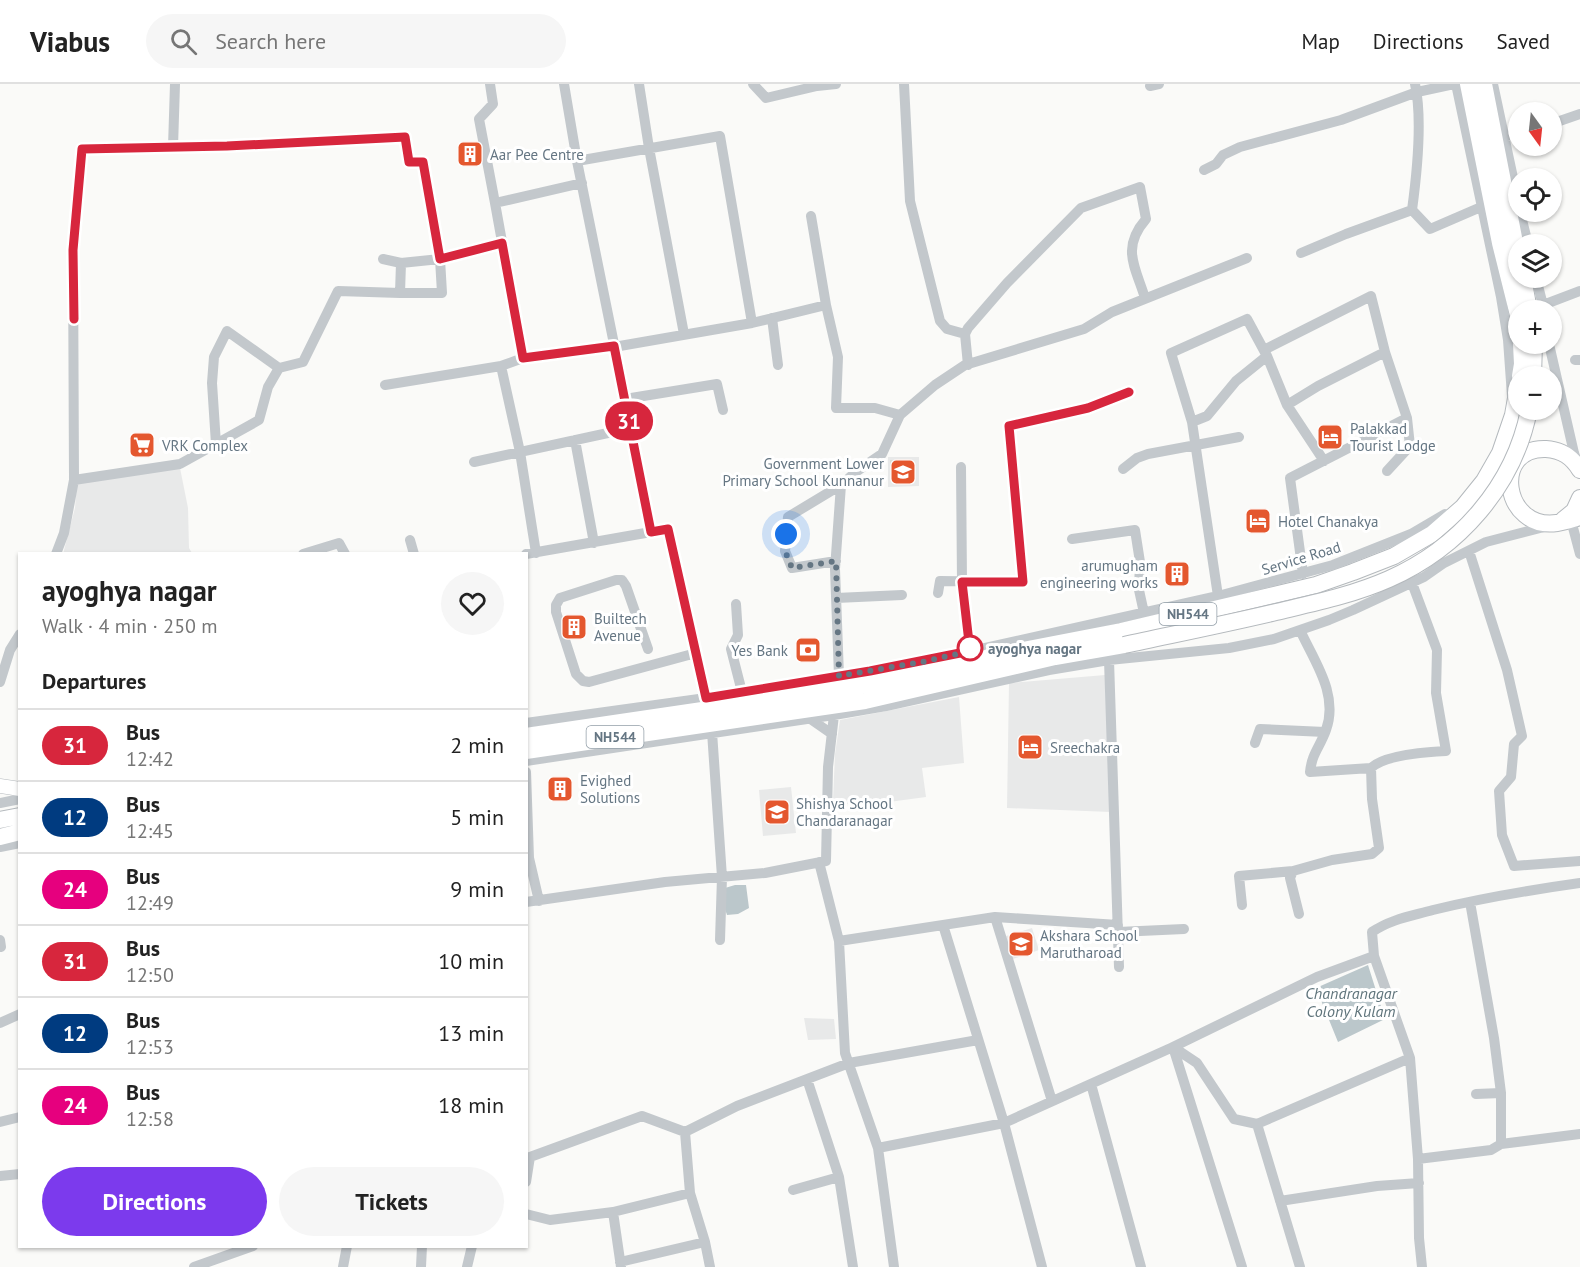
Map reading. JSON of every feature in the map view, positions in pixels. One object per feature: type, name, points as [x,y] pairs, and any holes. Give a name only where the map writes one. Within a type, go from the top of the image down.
[{"type":"highway","points":[[1468,84],[1500,243],[1514,300]]},
{"type":"highway","points":[[1484,84],[1513,234]]},
{"type":"highway","name":"NH544","points":[[528,736],[850,688],[1120,631],[1316,585],[1394,556],[1432,534],[1463,507],[1484,481],[1517,420]]},
{"type":"highway","name":"NH544","points":[[528,750],[865,701],[1055,657],[1124,645],[1349,594],[1389,579],[1443,548],[1489,501],[1509,466],[1520,440],[1521,420]]},
{"type":"highway","points":[[1580,470],[1573,460],[1563,453],[1539,449],[1529,452],[1518,460],[1509,483],[1511,496],[1518,507],[1539,522],[1569,520],[1580,498]]},
{"type":"highway","points":[[1500,453],[1513,468]]},
{"type":"main road","points":[[0,786],[18,789]]},
{"type":"street","points":[[173,147],[175,84]]},
{"type":"street","points":[[490,84],[493,104],[479,119],[523,358]]},
{"type":"street","points":[[564,84],[577,161],[651,532]]},
{"type":"street","points":[[639,84],[684,334]]},
{"type":"street","points":[[753,84],[766,98],[836,84]]},
{"type":"street","points":[[904,84],[910,201],[940,321],[947,329],[965,334]]},
{"type":"street","points":[[1203,170],[1216,164],[1223,155],[1240,147],[1341,120],[1416,88],[1455,84],[1513,366]]},
{"type":"street","points":[[1492,84],[1511,168]]},
{"type":"street","points":[[1412,210],[1416,180],[1419,105],[1416,88]]},
{"type":"street","points":[[1562,120],[1580,114]]},
{"type":"street","points":[[577,161],[720,136],[752,323]]},
{"type":"street","points":[[1504,137],[1508,136]]},
{"type":"street","points":[[57,552],[64,533],[74,480],[73,250],[82,149],[405,137],[409,162],[423,162],[440,259],[442,293],[338,291],[303,362],[279,369],[268,387],[259,420],[180,464],[74,480]]},
{"type":"street","points":[[495,203],[582,183]]},
{"type":"street","points":[[968,365],[965,334],[1007,284],[1082,208],[1140,187],[1146,219],[1135,232],[1131,252],[1145,298]]},
{"type":"street","points":[[1412,210],[1430,229],[1481,207]]},
{"type":"street","points":[[1301,253],[1412,210]]},
{"type":"street","points":[[812,216],[826,305],[838,357],[836,408],[875,408],[900,415]]},
{"type":"street","points":[[383,259],[401,263],[440,259],[502,243]]},
{"type":"street","points":[[836,561],[792,568],[785,551],[788,517],[841,485],[882,454],[900,415],[935,385],[968,365],[1083,329],[1112,312],[1248,258]]},
{"type":"street","points":[[400,293],[401,263]]},
{"type":"street","points":[[1560,300],[1580,291]]},
{"type":"street","points":[[1192,422],[1207,416],[1236,381],[1265,353],[1371,296],[1385,352],[1407,418],[1410,446],[1388,471]]},
{"type":"street","points":[[385,385],[501,366],[523,358],[614,346],[752,323],[826,305]]},
{"type":"street","points":[[772,318],[778,365]]},
{"type":"street","points":[[1218,596],[1192,422],[1171,353],[1247,319],[1265,353],[1287,405],[1324,461]]},
{"type":"street","points":[[216,444],[212,383],[214,357],[227,331],[279,369]]},
{"type":"street","points":[[1287,405],[1318,386],[1385,352]]},
{"type":"street","points":[[1551,354],[1580,470]]},
{"type":"street","points":[[501,366],[520,453],[531,553],[668,529],[706,698]]},
{"type":"street","points":[[625,399],[717,384],[723,410]]},
{"type":"street","points":[[938,593],[940,581],[1023,582],[1009,426],[1088,408],[1129,392]]},
{"type":"street","points":[[1303,574],[1290,478],[1407,418]]},
{"type":"street","points":[[474,462],[631,428]]},
{"type":"street","points":[[1123,469],[1137,458],[1148,454],[1239,437]]},
{"type":"street","points":[[575,441],[594,543]]},
{"type":"street","points":[[962,467],[962,582],[970,651]]},
{"type":"street","name":"Service Road","points":[[528,723],[706,698],[922,662],[1218,596],[1334,565],[1411,534],[1440,518],[1484,481]]},
{"type":"street","points":[[839,676],[836,561],[841,485]]},
{"type":"street","points":[[528,761],[834,715],[1049,670],[1109,660],[1229,648],[1274,639],[1329,621],[1412,583],[1486,542],[1569,520],[1580,554]]},
{"type":"street","points":[[1072,539],[1135,530],[1140,562],[1139,590],[1144,613]]},
{"type":"street","points":[[410,540],[413,552]]},
{"type":"street","points":[[310,552],[339,543],[344,552]]},
{"type":"street","points":[[1469,551],[1507,670],[1522,736],[1514,744],[1511,777],[1499,791],[1502,835],[1514,866],[1580,861]]},
{"type":"street","points":[[648,649],[622,580],[560,598],[556,605],[556,612],[576,674],[583,681],[589,682],[696,653]]},
{"type":"street","points":[[1300,630],[1327,686],[1330,700],[1330,716],[1325,732],[1311,758],[1310,772],[1371,768],[1376,763],[1390,759],[1426,752],[1446,751],[1436,693],[1437,650],[1412,583]]},
{"type":"street","points":[[836,598],[902,595]]},
{"type":"street","points":[[736,604],[738,635],[731,649],[742,692]]},
{"type":"street","points":[[0,682],[10,650],[18,636]]},
{"type":"street","points":[[1109,660],[1119,967]]},
{"type":"street","points":[[528,903],[665,882],[765,873],[826,861],[828,767],[834,715]]},
{"type":"street","points":[[809,718],[832,734]]},
{"type":"street","points":[[1255,743],[1260,729],[1325,732]]},
{"type":"street","points":[[712,732],[722,877],[720,940]]},
{"type":"street","points":[[1242,905],[1239,876],[1293,871],[1332,860],[1372,854],[1378,848],[1371,768]]},
{"type":"street","points":[[0,847],[18,804]]},
{"type":"street","points":[[528,829],[529,858],[539,901]]},
{"type":"street","points":[[819,862],[839,941],[845,1053],[878,1148],[894,1267]]},
{"type":"street","points":[[1293,871],[1290,878],[1299,914]]},
{"type":"street","points":[[1422,1267],[1419,1238],[1418,1159],[1410,1058],[1374,956],[1372,932],[1386,922],[1507,893],[1580,883]]},
{"type":"street","points":[[1470,902],[1494,1038],[1501,1093],[1501,1144]]},
{"type":"street","points":[[995,917],[1052,1101]]},
{"type":"street","points":[[839,941],[995,917],[1118,928],[1184,929]]},
{"type":"street","points":[[943,925],[1004,1123],[1042,1267]]},
{"type":"street","points":[[878,1148],[1004,1123],[1173,1047],[1317,977],[1374,956]]},
{"type":"street","points":[[0,1023],[18,1015]]},
{"type":"street","points":[[528,1170],[530,1157],[642,1116],[685,1132],[737,1106],[849,1063],[978,1040]]},
{"type":"street","points":[[1173,1047],[1197,1063],[1234,1119],[1257,1124],[1410,1058]]},
{"type":"street","points":[[1173,1047],[1242,1267]]},
{"type":"street","points":[[807,1079],[840,1177],[853,1267]]},
{"type":"street","points":[[1091,1084],[1141,1267]]},
{"type":"street","points":[[1476,1094],[1501,1093]]},
{"type":"street","points":[[0,1122],[18,1118]]},
{"type":"street","points":[[1257,1124],[1300,1267]]},
{"type":"street","points":[[685,1132],[690,1193],[710,1267]]},
{"type":"street","points":[[1418,1159],[1491,1150],[1501,1144],[1580,1134]]},
{"type":"street","points":[[0,1176],[18,1174]]},
{"type":"street","points":[[793,1190],[840,1177]]},
{"type":"street","points":[[1280,1201],[1377,1186],[1419,1183]]},
{"type":"street","points":[[528,1214],[550,1220],[613,1212],[690,1193]]},
{"type":"street","points":[[613,1212],[620,1264],[705,1242]]},
{"type":"street","points":[[194,1267],[247,1248]]},
{"type":"street","points":[[343,1267],[347,1248]]},
{"type":"street","points":[[421,1267],[422,1248]]},
{"type":"street","points":[[468,1267],[472,1248]]},
{"type":"shaded area","name":"Government Lower Primary School Kunnanur","points":[[888,457],[919,457],[919,486],[888,487]]},
{"type":"shaded area","points":[[890,460],[900,460],[900,475],[890,475]]},
{"type":"shaded area","points":[[180,468],[188,508],[189,548],[191,552],[64,552],[75,508],[77,482]]},
{"type":"shaded area","points":[[1105,675],[1111,812],[1007,808],[1009,683]]},
{"type":"shaded area","points":[[959,697],[964,763],[922,768],[926,797],[859,806],[833,801],[835,754],[840,720]]},
{"type":"shaded area","name":"Shishya School Chandaranagar","points":[[791,787],[796,833],[763,836],[759,790]]},
{"type":"shaded area","name":"Akshara School Marutharoad","points":[[1032,928],[1039,950],[1010,960],[1003,937]]},
{"type":"shaded area","points":[[804,1018],[834,1019],[836,1039],[808,1040]]},
{"type":"water","points":[[746,885],[749,908],[738,914],[727,915],[725,888]]},
{"type":"water","name":"Chandranagar Colony Kulam","points":[[1368,965],[1385,1019],[1338,1042],[1316,988]]},
{"type":"bus line","name":"31","points":[[74,319],[73,250],[82,149],[227,146],[405,137],[409,162],[423,162],[440,259],[502,243],[523,358],[614,346],[651,532],[668,529],[706,698],[922,662],[970,651],[962,582],[1023,582],[1009,426],[1088,408],[1129,392]]},
{"type":"place","name":"Aar Pee Centre","points":[[470,154]]},
{"type":"place","name":"Palakkad Tourist Lodge","points":[[1330,437]]},
{"type":"place","name":"VRK Complex","points":[[142,445]]},
{"type":"place","name":"Government Lower Primary School Kunnanur","points":[[903,472]]},
{"type":"place","name":"Hotel Chanakya","points":[[1258,521]]},
{"type":"place","name":"arumugham engineering works","points":[[1177,574]]},
{"type":"place","name":"Builtech Avenue","points":[[574,627]]},
{"type":"place","name":"ayoghya nagar","points":[[970,648]]},
{"type":"place","name":"Yes Bank","points":[[808,650]]},
{"type":"place","name":"Sreechakra","points":[[1030,747]]},
{"type":"place","name":"Evighed Solutions","points":[[560,789]]},
{"type":"place","name":"Shishya School Chandaranagar","points":[[777,812]]},
{"type":"place","name":"Akshara School Marutharoad","points":[[1021,944]]},
{"type":"route","points":[[786,534],[785,551],[792,568],[836,561],[839,676],[922,662],[970,651],[970,648]]}]
